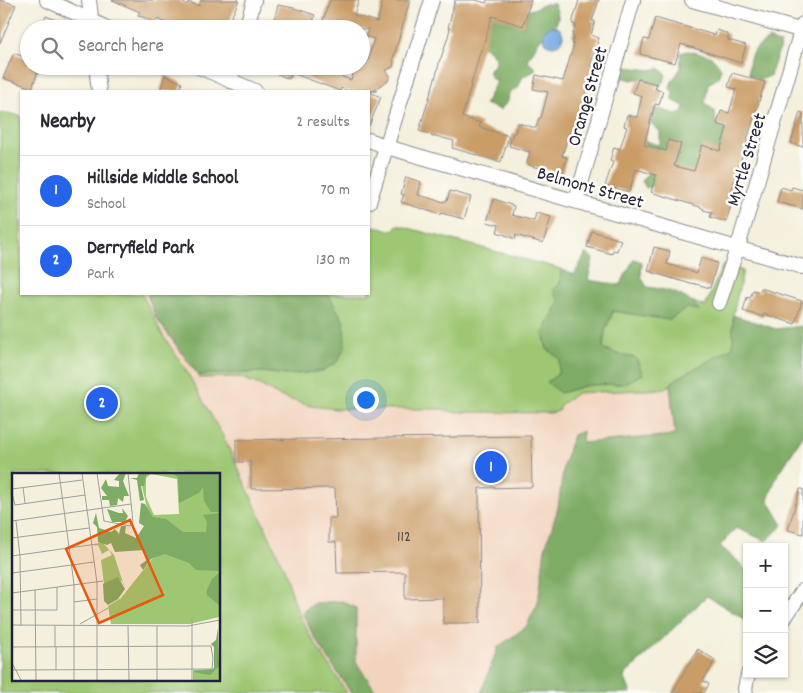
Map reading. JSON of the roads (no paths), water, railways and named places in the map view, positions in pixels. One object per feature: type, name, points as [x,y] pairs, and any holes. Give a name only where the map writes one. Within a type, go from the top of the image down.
[{"type":"street","points":[[47,0],[84,20]]},
{"type":"street","points":[[88,0],[91,20]]},
{"type":"street","points":[[248,20],[254,0]]},
{"type":"street","points":[[370,199],[432,0]]},
{"type":"street","name":"Orange Street","points":[[576,201],[633,0]]},
{"type":"street","points":[[692,0],[802,29]]},
{"type":"street","name":"Myrtle Street","points":[[719,303],[802,29]]},
{"type":"street","points":[[97,75],[99,90]]},
{"type":"street","points":[[218,75],[253,90]]},
{"type":"street","points":[[230,80],[231,75]]},
{"type":"street","name":"Belmont Street","points":[[370,140],[387,147],[803,267]]},
{"type":"street","points":[[788,613],[803,590]]},
{"type":"street","points":[[746,693],[747,678]]},
{"type":"water","points":[[553,26],[560,29],[563,36],[560,43],[553,46],[546,43],[543,36],[546,29]]},
{"type":"place","name":"Derryfield Park","points":[[102,403]]},
{"type":"place","name":"Hillside Middle School","points":[[491,467]]}]
